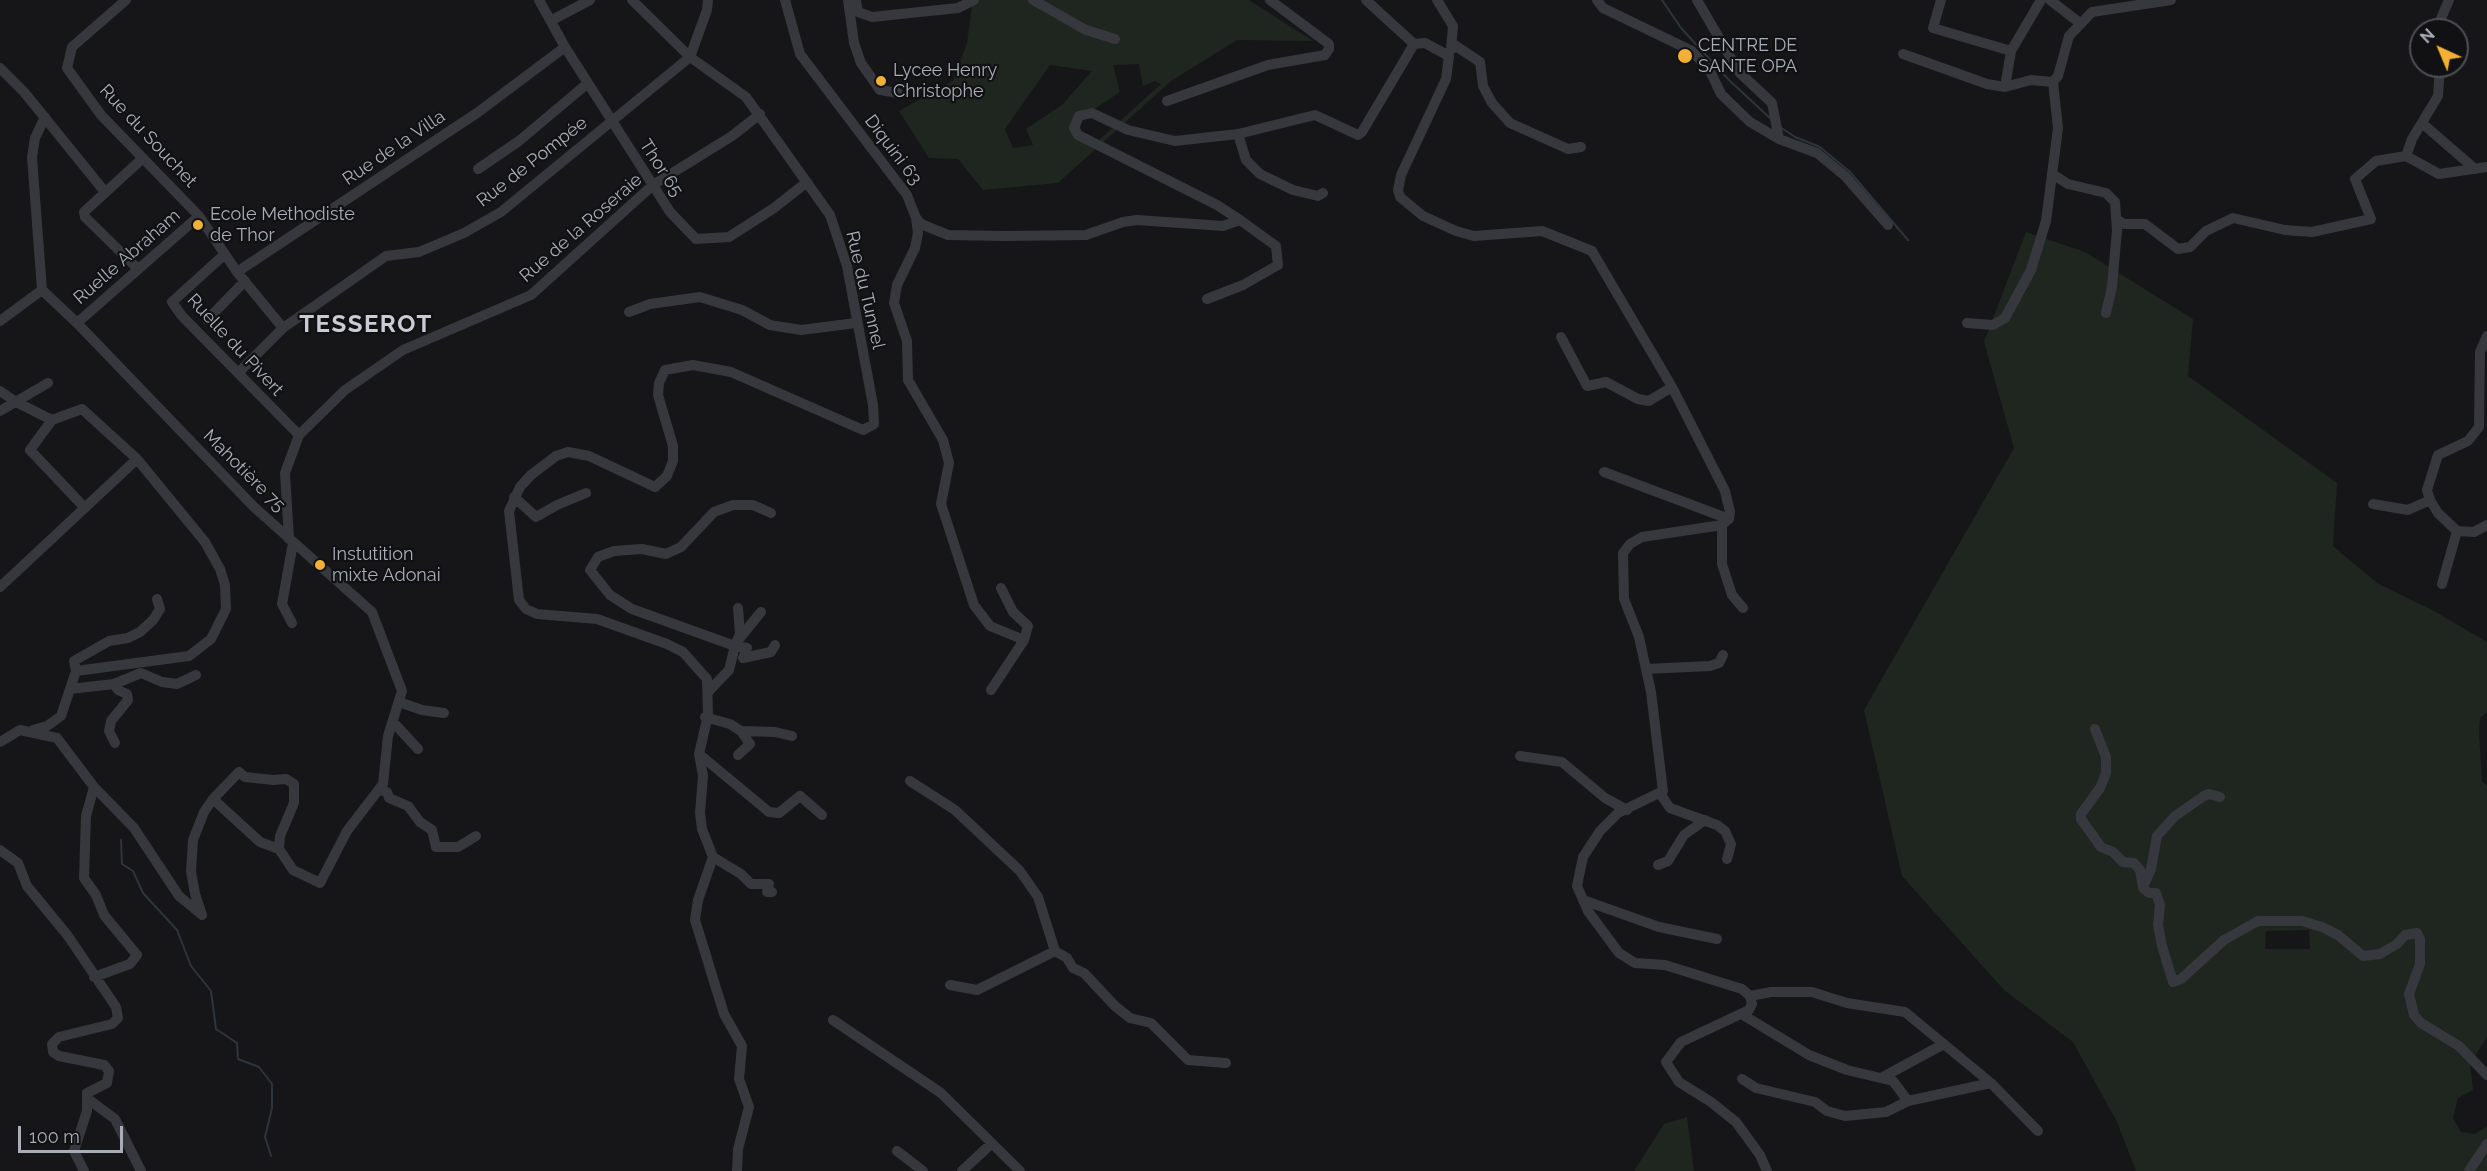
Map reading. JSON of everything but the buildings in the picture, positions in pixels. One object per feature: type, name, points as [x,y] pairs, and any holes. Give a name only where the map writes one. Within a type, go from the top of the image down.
[{"type":"street","name":"Rue du Souchet","points":[[126,0],[111,4],[72,47],[67,68],[101,115],[199,216],[237,272],[283,328]]},
{"type":"street","name":"Thor 65","points":[[539,0],[565,47],[670,212],[696,239],[729,237],[774,208],[807,182]]},
{"type":"street","points":[[552,20],[590,0]]},
{"type":"street","name":"Rue du Tunnel","points":[[514,497],[531,475],[556,456],[568,452],[589,456],[655,487],[667,476],[673,453],[658,395],[659,383],[665,370],[681,366],[693,365],[731,372],[863,430],[874,424],[873,405],[847,266],[830,215],[746,97],[690,57],[632,0]]},
{"type":"street","points":[[690,57],[707,10],[708,0]]},
{"type":"street","name":"Diquini 63","points":[[785,0],[800,54],[907,195],[916,218],[918,233],[915,248],[897,285],[894,303],[907,341],[908,380],[943,440],[949,463],[941,504],[974,605],[990,626],[1024,640]]},
{"type":"street","points":[[848,0],[854,43],[861,63],[880,90],[898,93]]},
{"type":"street","points":[[856,0],[858,12],[872,17],[958,8],[974,0]]},
{"type":"street","points":[[1033,0],[1086,30],[1115,39]]},
{"type":"street","points":[[1167,101],[1268,65],[1325,55],[1329,44],[1270,0]]},
{"type":"street","points":[[1366,0],[1414,44],[1425,43],[1449,56]]},
{"type":"street","points":[[1437,0],[1453,26],[1453,44],[1446,79],[1401,176],[1398,190],[1400,197],[1423,216],[1474,236],[1542,231],[1585,246],[1597,257],[1671,387],[1725,491],[1722,564],[1732,595],[1743,608]]},
{"type":"street","points":[[1597,0],[1603,8],[1692,51],[1710,70],[1721,94],[1750,122],[1779,139],[1817,153],[1845,176],[1887,225]]},
{"type":"street","points":[[1697,0],[1739,72],[1772,103],[1779,139]]},
{"type":"street","points":[[1941,0],[1933,28],[2011,51]]},
{"type":"street","points":[[2005,87],[2011,51],[2042,0]]},
{"type":"street","points":[[2050,0],[2080,24]]},
{"type":"street","points":[[1967,323],[1993,325],[2005,318],[2031,270],[2046,221],[2058,128],[2053,82],[2058,76],[2069,36],[2092,12],[2171,0]]},
{"type":"street","points":[[2442,18],[2450,0]]},
{"type":"street","points":[[1207,299],[1243,285],[1278,265],[1276,246],[1217,205],[1078,135],[1074,128],[1079,116],[1092,113],[1128,130],[1166,140],[1238,134],[1315,116],[1356,135],[1360,134],[1414,44]]},
{"type":"street","points":[[1453,44],[1480,62],[1483,86],[1492,103],[1510,123],[1568,149],[1581,147]]},
{"type":"street","name":"Rue de la Villa","points":[[237,272],[477,113],[565,47]]},
{"type":"street","points":[[1903,54],[1987,84],[2005,87],[2031,80],[2053,82]]},
{"type":"street","name":"Rue de Pompée","points":[[238,373],[283,328],[340,285],[386,256],[419,252],[464,233],[501,212],[690,57]]},
{"type":"street","points":[[0,68],[45,117],[105,192]]},
{"type":"street","points":[[2406,156],[2412,139],[2438,96],[2439,78]]},
{"type":"street","points":[[478,169],[519,141],[588,83]]},
{"type":"street","name":"Rue de la Roseraie","points":[[292,623],[282,604],[291,541],[285,473],[299,435],[345,390],[403,350],[531,295],[653,185],[732,136],[760,114]]},
{"type":"street","points":[[0,321],[42,290],[32,157],[34,138],[45,117]]},
{"type":"street","points":[[2423,124],[2475,169]]},
{"type":"street","points":[[1238,134],[1246,160],[1260,174],[1293,190],[1318,196],[1323,194]]},
{"type":"street","points":[[2116,219],[2124,224],[2145,224],[2178,249],[2190,247],[2206,231],[2233,218],[2285,230],[2312,232],[2371,219],[2355,179],[2376,161],[2406,156],[2439,174],[2487,167]]},
{"type":"street","points":[[138,269],[85,217],[86,208],[143,158]]},
{"type":"street","points":[[2052,174],[2068,184],[2106,193],[2115,202],[2112,287],[2106,313]]},
{"type":"street","name":"Ruelle Abraham","points":[[77,323],[199,216]]},
{"type":"street","points":[[916,218],[921,224],[948,235],[1004,236],[1086,236],[1123,222],[1137,220],[1222,226],[1240,220]]},
{"type":"street","name":"Ruelle du Pivert","points":[[225,254],[172,302],[182,316],[299,435]]},
{"type":"street","points":[[207,320],[245,281]]},
{"type":"street","name":"Mahotière 75","points":[[42,290],[77,323],[254,507],[372,612],[402,692],[388,736],[383,784],[380,790]]},
{"type":"street","points":[[629,312],[650,304],[700,297],[742,310],[770,325],[801,330],[856,323]]},
{"type":"street","points":[[2487,336],[2480,352],[2479,427],[2468,441],[2438,455],[2427,490],[2430,500],[2457,531],[2474,532],[2487,525]]},
{"type":"street","points":[[1561,337],[1587,386],[1606,382],[1638,399],[1649,401],[1671,387]]},
{"type":"street","points":[[0,411],[48,383]]},
{"type":"street","points":[[0,391],[16,402],[52,420]]},
{"type":"street","points":[[76,670],[189,656],[211,639],[226,609],[225,585],[220,569],[205,542],[137,459],[82,409],[52,420],[30,450],[85,508]]},
{"type":"street","points":[[0,587],[137,459]]},
{"type":"street","points":[[1604,472],[1725,522]]},
{"type":"street","points":[[586,493],[536,517],[514,497],[509,511],[519,600],[526,609],[537,614],[597,619],[667,644],[683,652],[702,671],[707,679],[708,692],[708,715],[705,717],[699,754],[703,776],[702,829],[713,857],[741,874],[751,884],[769,884],[767,891],[772,892]]},
{"type":"street","points":[[2373,504],[2408,510],[2430,500]]},
{"type":"street","points":[[737,643],[632,609],[610,595],[590,570],[598,557],[614,551],[642,549],[666,554],[681,547],[714,512],[733,506],[753,505],[771,513]]},
{"type":"street","points":[[1725,522],[1642,537],[1630,544],[1623,553],[1624,599],[1639,637],[1646,669],[1664,786],[1661,795],[1618,813],[1600,831],[1583,857],[1577,886],[1588,911],[1619,953],[1635,963],[1665,965],[1742,989],[1750,996],[1752,1004],[1743,1015],[1681,1042],[1666,1062],[1679,1083],[1711,1102],[1736,1122],[1760,1155],[1767,1171]]},
{"type":"street","points":[[2442,584],[2457,531]]},
{"type":"street","points":[[991,690],[1024,640],[1028,624],[1013,612],[1001,588]]},
{"type":"street","points":[[57,738],[60,716],[76,670],[74,661],[109,641],[140,632],[153,620],[160,609],[157,599]]},
{"type":"street","points":[[738,608],[738,661]]},
{"type":"street","points":[[737,643],[761,612]]},
{"type":"street","points":[[708,692],[738,661],[771,652],[775,645]]},
{"type":"street","points":[[1646,669],[1710,666],[1719,663],[1723,656]]},
{"type":"street","points":[[70,689],[114,684],[141,673],[162,682],[177,684],[196,675]]},
{"type":"street","points":[[114,684],[118,690],[127,694],[128,700],[111,721],[109,731],[115,743]]},
{"type":"street","points":[[399,702],[422,710],[444,713]]},
{"type":"street","points":[[29,731],[47,726],[60,716]]},
{"type":"street","points":[[705,717],[730,724],[741,731],[750,744],[738,755]]},
{"type":"street","points":[[393,722],[418,748]]},
{"type":"street","points":[[2095,729],[2106,757],[2106,773],[2100,788],[2081,814],[2081,819],[2101,847],[2113,852],[2123,862],[2134,863],[2140,870],[2143,888],[2149,893],[2156,893],[2160,905],[2158,925],[2173,982],[2181,979],[2223,940],[2258,921],[2302,921],[2322,927],[2338,935],[2363,956],[2380,954],[2397,944],[2405,936],[2417,933],[2420,939],[2420,964],[2409,994],[2414,1015],[2421,1023],[2459,1046],[2487,1075]]},
{"type":"street","points":[[0,742],[20,730],[57,738],[94,787],[134,828],[180,896],[202,915],[191,871],[193,840],[213,799],[239,772],[245,777],[273,780],[286,778],[294,784],[294,803],[280,836],[279,849]]},
{"type":"street","points":[[741,731],[776,732],[792,736]]},
{"type":"street","points":[[699,754],[769,812],[779,813],[800,796],[822,815]]},
{"type":"street","points":[[1520,756],[1562,762],[1605,798],[1626,810]]},
{"type":"street","points":[[910,782],[955,810],[1020,871],[1038,897],[1055,951],[1067,958],[1073,968],[1084,973],[1103,995],[1130,1018],[1151,1023],[1188,1060],[1226,1063]]},
{"type":"street","points":[[94,787],[86,816],[84,878],[96,895],[104,915],[137,955],[130,964],[94,977]]},
{"type":"street","points":[[213,799],[260,842],[279,849],[294,870],[320,883],[347,831],[380,790],[387,792],[389,798],[408,806],[420,822],[432,830],[436,847],[458,847],[476,836]]},
{"type":"street","points":[[2143,888],[2151,869],[2157,836],[2175,816],[2204,796],[2209,794],[2220,796]]},
{"type":"street","points":[[1661,795],[1670,807],[1717,825],[1730,838],[1727,859]]},
{"type":"street","points":[[1658,865],[1668,861],[1684,835],[1705,820]]},
{"type":"street","points":[[0,850],[18,863],[27,886],[68,936],[116,1007],[118,1018],[112,1024],[59,1037],[52,1044],[53,1052],[59,1056],[104,1065],[109,1071],[107,1083],[88,1090],[88,1099],[74,1151],[84,1171]]},
{"type":"street","points":[[713,857],[698,900],[695,920],[724,1014],[742,1046],[739,1079],[749,1107],[738,1149],[737,1171]]},
{"type":"street","points":[[1583,900],[1659,927],[1717,939]]},
{"type":"street","points":[[950,985],[977,990],[1055,951]]},
{"type":"street","points":[[1750,996],[1771,992],[1812,992],[1847,1003],[1898,1010],[1913,1018],[1942,1045],[1990,1083],[2038,1131]]},
{"type":"street","points":[[1743,1015],[1809,1055],[1847,1070],[1883,1077],[1898,1085],[1908,1101]]},
{"type":"street","points":[[833,1020],[868,1046],[941,1093],[1020,1171]]},
{"type":"street","points":[[1883,1077],[1942,1045]]},
{"type":"street","points":[[1743,1079],[1756,1088],[1815,1102],[1827,1111],[1845,1116],[1886,1112],[1908,1101],[1990,1083]]},
{"type":"street","points":[[88,1099],[115,1119],[141,1171]]},
{"type":"street","points":[[962,1171],[991,1144]]},
{"type":"street","points":[[2469,1171],[2487,1144]]},
{"type":"street","points":[[897,1151],[923,1171]]},
{"type":"shaded area","points":[[973,0],[1249,0],[1313,41],[1237,40],[1171,81],[1058,183],[983,190],[958,159],[929,158],[899,111],[953,81],[967,43]],"holes":[[[1139,64],[1143,86],[1155,81],[1161,84],[1099,140],[1082,135],[1079,119],[1120,92],[1113,65]],[[1050,65],[1092,71],[1062,105],[1026,129],[1033,145],[1013,148],[1005,129]]]},
{"type":"shaded area","points":[[2026,232],[2085,252],[2193,319],[2188,376],[2337,483],[2333,546],[2377,583],[2434,611],[2487,642],[2487,712],[2480,718],[2479,733],[2482,782],[2487,785],[2487,1037],[2470,1064],[2473,1090],[2458,1098],[2453,1118],[2461,1132],[2474,1134],[2487,1127],[2487,1171],[2136,1171],[2117,1122],[2073,1042],[2004,990],[1902,876],[1864,710],[2014,448],[1984,342]],"holes":[[[2309,930],[2310,949],[2265,949],[2266,931]]]},
{"type":"shaded area","points":[[1687,1117],[1694,1171],[1634,1171],[1664,1124]]},
{"type":"waterway","points":[[1662,0],[1681,28],[1730,81],[1771,119]]},
{"type":"waterway","points":[[1780,127],[1795,137],[1820,147],[1850,172],[1908,240]]},
{"type":"waterway","points":[[121,840],[122,864],[133,871],[143,893],[177,930],[191,966],[211,991],[216,1029],[237,1043],[238,1059],[259,1067],[272,1084],[272,1108],[265,1137],[271,1156]]},
{"type":"place","name":"CENTRE DE SANTE OPA","points":[[1685,56]]},
{"type":"place","name":"Lycee Henry Christophe","points":[[881,81]]},
{"type":"place","name":"Ecole Methodiste de Thor","points":[[198,225]]},
{"type":"place","name":"Instutition mixte Adonai","points":[[320,565]]},
{"type":"district","name":"TESSEROT","points":[[366,325]]}]
